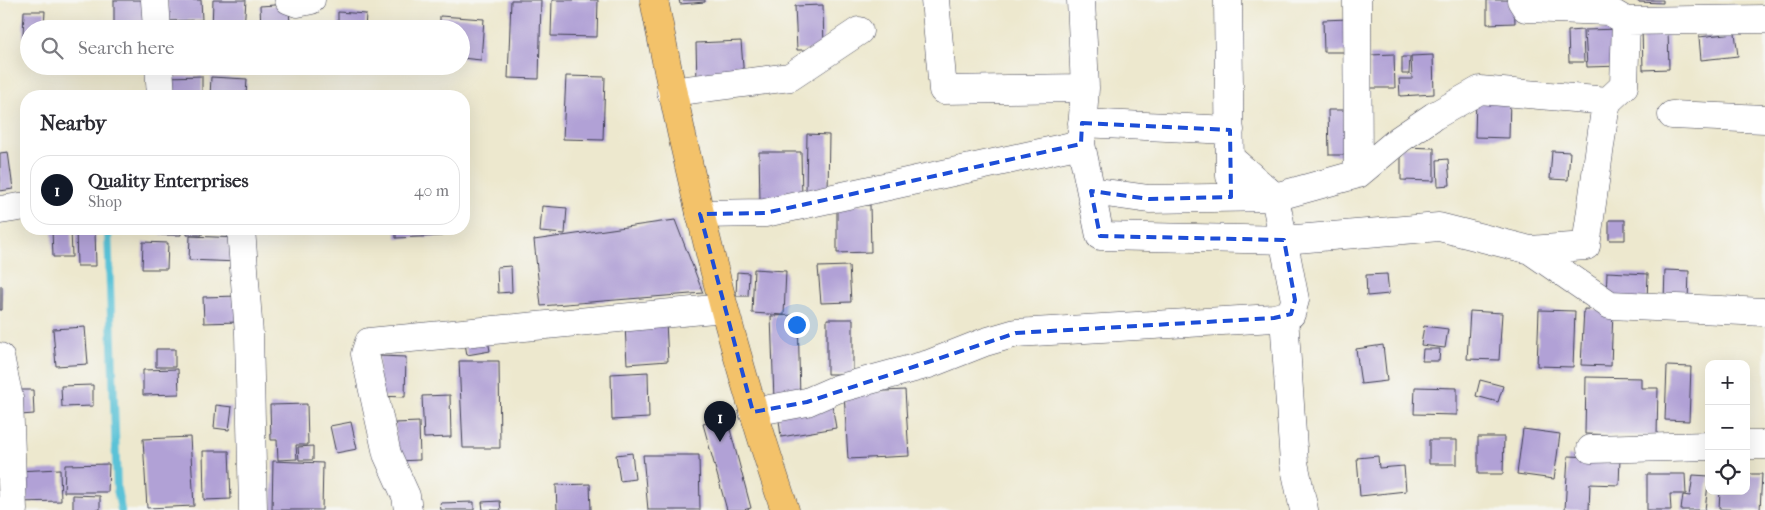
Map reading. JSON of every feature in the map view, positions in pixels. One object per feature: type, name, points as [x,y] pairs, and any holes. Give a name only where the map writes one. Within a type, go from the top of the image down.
[{"type":"main road","points":[[654,0],[672,92],[724,308],[753,412],[785,510]]},
{"type":"street","points":[[155,0],[156,20]]},
{"type":"street","points":[[289,0],[297,3],[311,0]]},
{"type":"street","points":[[935,0],[943,90],[1085,88]]},
{"type":"street","points":[[1081,0],[1085,88],[1082,134],[1100,236],[1284,240],[1439,228],[1530,250],[1586,246],[1605,110],[1608,101],[1624,86],[1626,21]]},
{"type":"street","points":[[1228,0],[1231,197]]},
{"type":"street","points":[[1357,0],[1358,174]]},
{"type":"street","points":[[1521,0],[1526,8],[1609,11],[1626,21],[1765,19]]},
{"type":"street","points":[[672,92],[790,77],[859,30]]},
{"type":"street","points":[[160,75],[161,90]]},
{"type":"street","points":[[1091,191],[1149,199],[1276,197],[1358,174],[1400,139],[1434,116],[1480,90],[1608,101]]},
{"type":"street","points":[[1672,115],[1765,119]]},
{"type":"street","points":[[700,214],[765,213],[1082,134],[1230,130]]},
{"type":"street","points":[[753,412],[807,402],[837,389],[929,364],[985,342],[1016,333],[1284,317],[1291,314],[1295,300],[1276,197],[1230,158]]},
{"type":"street","points":[[0,210],[20,207]]},
{"type":"street","points":[[242,235],[250,334],[254,510]]},
{"type":"street","points":[[1530,250],[1610,305],[1765,312]]},
{"type":"street","points":[[408,510],[406,496],[387,454],[365,354],[369,342],[724,308]]},
{"type":"street","points":[[1284,317],[1294,464],[1304,510]]},
{"type":"street","points":[[0,357],[9,398],[13,510]]},
{"type":"street","points":[[1750,445],[1765,445]]},
{"type":"street","points":[[1591,448],[1705,446]]},
{"type":"highlighted area","points":[[1082,123],[1230,130],[1231,197],[1149,199],[1091,191],[1100,236],[1284,240],[1295,300],[1291,314],[1274,318],[1016,333],[807,402],[753,412],[700,214],[765,213],[1081,144]]},
{"type":"building","points":[[114,0],[146,0],[146,20],[114,20]]},
{"type":"building","points":[[167,0],[201,0],[202,20],[168,20]]},
{"type":"building","points":[[213,0],[246,0],[245,20],[212,20]]},
{"type":"building","points":[[511,0],[541,0],[539,79],[508,78]]},
{"type":"building","points":[[552,0],[598,0],[597,37],[551,36]]},
{"type":"building","points":[[679,0],[705,0],[705,2],[680,4]]},
{"type":"building","points":[[1487,0],[1514,0],[1515,23],[1487,24]]},
{"type":"building","points":[[1638,0],[1663,0],[1663,3],[1638,2]]},
{"type":"building","points":[[289,4],[290,20],[261,20],[260,6]]},
{"type":"building","points":[[823,5],[824,50],[797,50],[795,6]]},
{"type":"building","points":[[24,11],[45,11],[44,20],[24,20]]},
{"type":"building","points":[[338,12],[366,14],[366,20],[338,20]]},
{"type":"building","points":[[440,16],[484,19],[481,60],[470,59],[470,20],[440,20]]},
{"type":"building","points":[[1348,19],[1349,52],[1324,52],[1323,20]]},
{"type":"building","points":[[1642,28],[1668,28],[1669,69],[1643,70]]},
{"type":"building","points":[[1621,29],[1622,66],[1587,67],[1585,30]]},
{"type":"building","points":[[1583,30],[1584,62],[1569,62],[1568,31]]},
{"type":"building","points":[[1735,33],[1738,56],[1701,60],[1699,37]]},
{"type":"building","points":[[741,41],[744,79],[697,82],[696,43]]},
{"type":"building","points":[[1394,54],[1395,88],[1371,88],[1370,55]]},
{"type":"building","points":[[1433,55],[1434,94],[1400,96],[1399,79],[1412,79],[1411,56]]},
{"type":"building","points":[[1402,57],[1410,57],[1409,74],[1402,74]]},
{"type":"building","points":[[202,76],[202,90],[168,90],[167,77]]},
{"type":"building","points":[[566,76],[605,77],[603,140],[563,139]]},
{"type":"building","points":[[211,77],[247,79],[246,90],[210,90]]},
{"type":"building","points":[[1476,96],[1510,97],[1509,138],[1475,137]]},
{"type":"building","points":[[1328,110],[1351,110],[1352,155],[1329,155]]},
{"type":"building","points":[[807,134],[829,135],[828,192],[806,192]]},
{"type":"building","points":[[1401,147],[1434,148],[1434,181],[1401,180]]},
{"type":"building","points":[[1552,151],[1570,152],[1568,180],[1550,179]]},
{"type":"building","points":[[8,152],[13,189],[0,191],[0,153]]},
{"type":"building","points":[[759,152],[801,152],[802,200],[760,201]]},
{"type":"building","points":[[1448,159],[1450,185],[1438,186],[1437,160]]},
{"type":"building","points":[[837,205],[870,205],[871,252],[837,253]]},
{"type":"building","points":[[542,206],[567,208],[565,234],[540,232]]},
{"type":"building","points":[[675,220],[703,293],[541,306],[534,240]]},
{"type":"building","points":[[1609,220],[1625,220],[1625,240],[1609,240]]},
{"type":"building","points":[[52,235],[71,235],[72,257],[53,257]]},
{"type":"building","points":[[76,235],[95,235],[96,266],[77,266]]},
{"type":"building","points":[[396,235],[442,235],[442,236],[396,238]]},
{"type":"building","points":[[190,236],[239,238],[238,262],[189,260]]},
{"type":"building","points":[[143,242],[168,243],[167,269],[142,269]]},
{"type":"building","points":[[511,266],[512,292],[498,293],[497,267]]},
{"type":"building","points":[[849,266],[851,302],[821,303],[818,267]]},
{"type":"building","points":[[754,269],[786,271],[784,315],[752,313]]},
{"type":"building","points":[[1665,270],[1689,271],[1688,301],[1664,300]]},
{"type":"building","points":[[737,272],[749,273],[748,296],[736,296]]},
{"type":"building","points":[[1607,272],[1648,274],[1647,302],[1606,300]]},
{"type":"building","points":[[1387,274],[1389,294],[1367,296],[1366,275]]},
{"type":"building","points":[[0,286],[2,286],[2,310],[0,310]]},
{"type":"building","points":[[238,296],[239,322],[204,323],[203,297]]},
{"type":"building","points":[[1584,309],[1613,310],[1611,366],[1581,365]]},
{"type":"building","points":[[1539,310],[1575,311],[1573,367],[1537,366]]},
{"type":"building","points":[[1470,311],[1502,313],[1499,360],[1467,359]]},
{"type":"building","points":[[798,315],[800,399],[774,400],[771,316]]},
{"type":"building","points":[[827,319],[853,319],[853,374],[827,374]]},
{"type":"building","points":[[666,322],[668,361],[627,364],[625,325]]},
{"type":"building","points":[[1424,326],[1448,329],[1445,348],[1421,345]]},
{"type":"building","points":[[85,327],[88,364],[56,366],[53,329]]},
{"type":"building","points":[[487,334],[490,351],[467,355],[464,338]]},
{"type":"building","points":[[1383,345],[1387,381],[1361,384],[1356,349]]},
{"type":"building","points":[[156,349],[175,349],[175,367],[156,367]]},
{"type":"building","points":[[1423,349],[1440,349],[1439,361],[1422,361]]},
{"type":"building","points":[[379,356],[406,357],[405,397],[377,396]]},
{"type":"building","points":[[459,361],[499,361],[500,448],[463,448]]},
{"type":"building","points":[[1667,366],[1691,367],[1689,421],[1665,420]]},
{"type":"building","points":[[178,369],[179,394],[143,395],[143,370]]},
{"type":"building","points":[[648,372],[649,418],[612,420],[611,374]]},
{"type":"building","points":[[1586,377],[1641,378],[1641,388],[1658,388],[1657,436],[1585,434]]},
{"type":"building","points":[[1480,380],[1503,386],[1498,402],[1476,396]]},
{"type":"building","points":[[93,385],[93,406],[62,407],[61,386]]},
{"type":"building","points":[[1415,387],[1457,388],[1457,415],[1414,414]]},
{"type":"building","points":[[19,390],[33,390],[34,414],[20,415]]},
{"type":"building","points":[[905,390],[909,456],[848,459],[844,393]]},
{"type":"building","points":[[450,395],[451,437],[424,438],[422,396]]},
{"type":"building","points":[[307,404],[308,445],[296,445],[297,459],[278,460],[277,440],[271,440],[270,405]]},
{"type":"building","points":[[832,404],[836,428],[781,437],[778,412]]},
{"type":"building","points":[[216,405],[232,407],[229,430],[214,428]]},
{"type":"building","points":[[727,418],[751,508],[743,510],[727,510],[703,424]]},
{"type":"building","points":[[351,422],[357,449],[336,453],[330,426]]},
{"type":"building","points":[[419,422],[420,460],[397,461],[395,423]]},
{"type":"building","points":[[1523,429],[1560,434],[1554,479],[1517,474]]},
{"type":"building","points":[[190,437],[194,506],[147,508],[143,439]]},
{"type":"building","points":[[1478,437],[1504,437],[1503,474],[1478,474]]},
{"type":"building","points":[[1429,440],[1457,440],[1457,464],[1429,464]]},
{"type":"building","points":[[313,446],[313,460],[299,460],[298,447]]},
{"type":"building","points":[[203,451],[229,451],[231,499],[204,500]]},
{"type":"building","points":[[632,453],[635,479],[620,481],[616,455]]},
{"type":"building","points":[[643,455],[699,455],[700,510],[648,510]]},
{"type":"building","points":[[1378,456],[1379,468],[1404,466],[1406,491],[1360,496],[1357,458]]},
{"type":"building","points":[[1568,456],[1620,458],[1619,485],[1590,484],[1589,510],[1565,510]]},
{"type":"building","points":[[273,461],[323,463],[322,510],[272,510]]},
{"type":"building","points":[[109,464],[108,492],[64,492],[65,465]]},
{"type":"building","points":[[60,469],[61,501],[17,502],[16,471]]},
{"type":"building","points":[[1647,474],[1685,474],[1686,494],[1670,494],[1671,510],[1647,510]]},
{"type":"building","points":[[1750,474],[1762,474],[1760,510],[1719,509],[1720,495],[1750,495]]},
{"type":"building","points":[[1693,475],[1705,476],[1705,495],[1707,495],[1705,510],[1681,510],[1683,495],[1690,496]]},
{"type":"building","points":[[590,484],[591,510],[557,510],[556,485]]},
{"type":"building","points":[[73,495],[100,496],[100,510],[73,510]]},
{"type":"building","points":[[500,501],[501,510],[483,510],[482,502]]},
{"type":"building","points":[[474,502],[474,510],[441,510],[440,503]]},
{"type":"waterway","points":[[108,235],[117,489],[121,510]]},
{"type":"place","name":"Quality Enterprises","points":[[720,442]]}]
